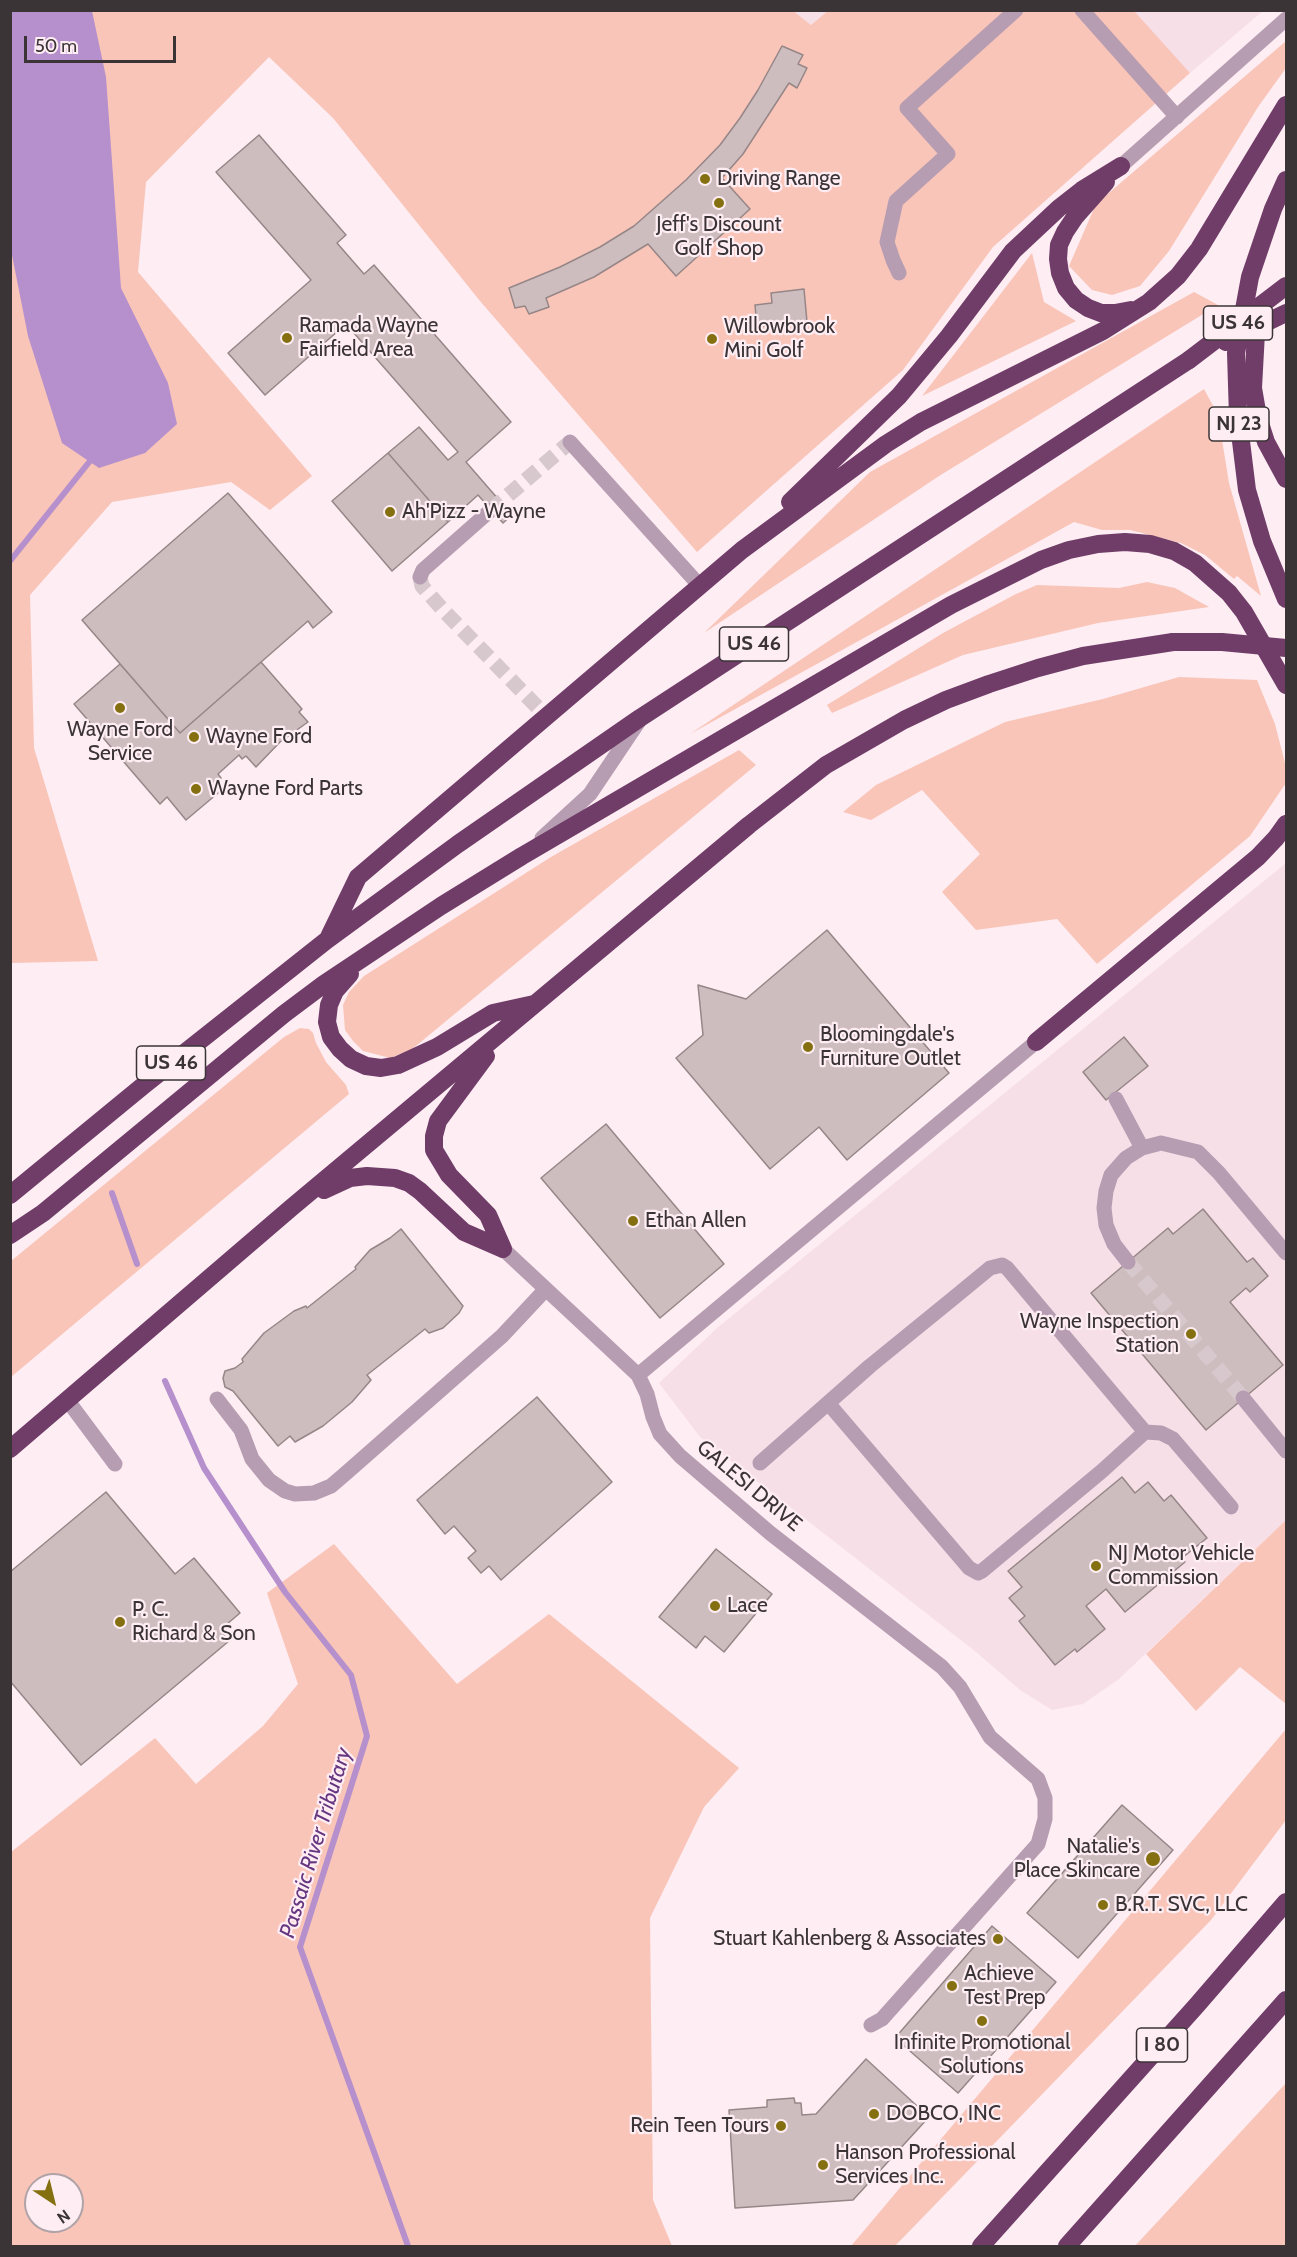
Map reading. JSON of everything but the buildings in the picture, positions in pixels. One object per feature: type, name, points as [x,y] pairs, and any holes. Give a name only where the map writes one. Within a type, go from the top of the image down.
[{"type":"highway","points":[[327,940],[358,877],[742,550],[886,444],[921,422],[1103,331],[1149,302],[1191,261],[1287,105]]},
{"type":"highway","points":[[1121,166],[1075,217],[1065,232],[1059,245],[1060,273],[1066,288],[1076,300],[1101,313],[1128,311],[1149,302]]},
{"type":"highway","points":[[742,550],[899,396],[944,344],[1020,244],[1074,196],[1121,166]]},
{"type":"highway","name":"NJ 23","points":[[1287,180],[1260,243],[1242,314],[1236,353],[1238,417],[1247,489],[1262,542],[1287,599]]},
{"type":"highway","points":[[1260,243],[1253,388],[1258,417],[1266,442],[1287,479]]},
{"type":"highway","name":"US 46","points":[[10,1195],[327,940],[494,819],[640,718],[1189,360],[1287,286]]},
{"type":"highway","points":[[1189,360],[1287,313]]},
{"type":"highway","points":[[10,1235],[44,1213],[284,1014],[324,984],[441,906],[522,856],[951,605],[1013,572],[1069,550],[1098,544],[1125,542],[1150,544],[1174,551],[1195,563],[1230,593],[1244,612],[1287,685]]},
{"type":"highway","points":[[10,1449],[291,1208],[749,825],[826,765],[904,720],[946,700],[1029,671],[1083,656],[1173,642],[1287,637]]},
{"type":"highway","points":[[1173,642],[1222,642],[1287,648]]},
{"type":"highway","points":[[1036,1042],[1258,857],[1287,824]]},
{"type":"highway","points":[[366,957],[335,991],[329,1005],[327,1022],[332,1037],[340,1049],[351,1059],[366,1065],[381,1068],[398,1065],[416,1058],[492,1013],[536,1004]]},
{"type":"highway","points":[[504,1249],[488,1215],[441,1164],[434,1150],[434,1136],[438,1121],[446,1108],[507,1029]]},
{"type":"highway","points":[[291,1208],[332,1185],[350,1178],[367,1176],[395,1178],[409,1183],[420,1191],[464,1232],[504,1249]]},
{"type":"highway","name":"I 80","points":[[981,2247],[1287,1902]]},
{"type":"highway","points":[[1067,2247],[1287,2000]]},
{"type":"street","points":[[899,273],[886,242],[896,201],[948,154],[907,108],[1016,10]]},
{"type":"street","points":[[1082,10],[1176,117]]},
{"type":"street","points":[[1121,166],[1287,19]]},
{"type":"street","points":[[570,442],[700,585]]},
{"type":"street","points":[[420,577],[423,570],[491,510]]},
{"type":"street","points":[[522,856],[590,794],[640,718]]},
{"type":"street","points":[[638,1375],[1036,1042]]},
{"type":"street","points":[[1116,1099],[1142,1148]]},
{"type":"street","points":[[1128,1262],[1114,1244],[1106,1225],[1104,1208],[1106,1191],[1111,1175],[1126,1158],[1142,1148],[1161,1143],[1198,1152],[1219,1173],[1287,1253]]},
{"type":"street","name":"GALESI DRIVE","points":[[504,1249],[638,1375],[660,1434],[680,1456],[770,1533],[942,1667],[960,1688],[990,1737],[1038,1779],[1045,1798],[1045,1820],[1038,1844],[882,2019],[871,2025]]},
{"type":"street","points":[[760,1463],[870,1366],[990,1268],[1002,1265],[1007,1268],[1145,1432]]},
{"type":"street","points":[[217,1399],[241,1430],[252,1459],[269,1480],[295,1494],[314,1493],[331,1486],[502,1336],[546,1289]]},
{"type":"street","points":[[1243,1398],[1287,1451]]},
{"type":"street","points":[[68,1401],[115,1464]]},
{"type":"street","points":[[828,1403],[969,1568],[978,1573],[1102,1471],[1145,1432],[1161,1433],[1173,1439],[1231,1507]]},
{"type":"shaded area","points":[[792,10],[811,25],[829,10],[1134,11],[1190,73],[993,247],[903,370],[697,552],[480,301],[333,118],[269,57],[146,182],[138,272],[312,476],[270,510],[231,482],[112,502],[30,595],[34,748],[98,961],[11,963],[10,11]]},
{"type":"shaded area","points":[[10,11],[92,11],[106,77],[121,288],[168,383],[177,424],[145,453],[99,468],[62,443],[28,336],[11,250]]},
{"type":"shaded area","points":[[792,11],[829,11],[811,25]]},
{"type":"shaded area","points":[[1130,11],[1263,11],[1190,73]]},
{"type":"shaded area","points":[[1286,41],[1286,68],[1258,107],[1169,251],[1140,286],[1112,295],[1092,290],[1069,266],[1096,204]]},
{"type":"shaded area","points":[[1032,253],[1044,302],[1076,321],[922,396]]},
{"type":"shaded area","points":[[1194,292],[1218,305],[939,476],[704,633],[870,472]]},
{"type":"shaded area","points":[[1204,389],[1218,415],[1229,483],[1261,596],[1237,576],[1234,579],[1205,555],[1181,543],[1130,530],[1102,530],[1074,522],[690,734]]},
{"type":"shaded area","points":[[1147,582],[1175,588],[1209,607],[1098,623],[963,655],[832,713],[827,705],[943,633],[1037,585],[1119,588]]},
{"type":"shaded area","points":[[1179,677],[1257,680],[1275,724],[1286,767],[1286,783],[1250,836],[1097,964],[1057,919],[976,930],[942,892],[980,854],[922,790],[871,820],[843,812],[876,785],[1005,722],[1103,699]]},
{"type":"shaded area","points":[[739,750],[756,765],[411,1050],[390,1058],[363,1051],[353,1041],[345,1030],[343,1005],[349,992],[364,976],[551,857]]},
{"type":"shaded area","points":[[1286,863],[1286,1520],[1119,1679],[1083,1704],[1052,1710],[1020,1690],[976,1652],[700,1437],[659,1383],[717,1328]]},
{"type":"shaded area","points":[[300,1028],[309,1029],[313,1033],[326,1062],[346,1085],[349,1094],[11,1377],[11,1261],[284,1037]]},
{"type":"shaded area","points":[[1286,1520],[1286,1704],[1240,1667],[1196,1711],[1146,1654]]},
{"type":"shaded area","points":[[334,1544],[457,1684],[549,1614],[739,1768],[704,1807],[650,1918],[653,2200],[672,2246],[11,2246],[11,1852],[155,1738],[196,1784],[263,1726],[298,1684],[267,1593]]},
{"type":"shaded area","points":[[1286,1729],[1286,1820],[1211,1920],[895,2246],[851,2246]]},
{"type":"shaded area","points":[[1286,2083],[1286,2246],[1135,2246]]},
{"type":"waterway","name":"Passaic River Tributary","points":[[10,561],[90,461]]},
{"type":"waterway","name":"Passaic River Tributary","points":[[112,1193],[137,1264]]},
{"type":"waterway","name":"Passaic River Tributary","points":[[165,1381],[204,1468],[285,1592],[351,1675],[367,1736],[300,1947],[408,2246]]},
{"type":"tunnel","points":[[491,510],[570,442]]},
{"type":"tunnel","points":[[420,577],[422,586],[443,610],[547,717]]},
{"type":"tunnel","points":[[1128,1262],[1243,1398]]},
{"type":"place","name":"Driving Range","points":[[705,179]]},
{"type":"place","name":"Jeff's Discount Golf Shop","points":[[719,203]]},
{"type":"place","name":"Ramada Wayne Fairfield Area","points":[[287,338]]},
{"type":"place","name":"Willowbrook Mini Golf","points":[[712,339]]},
{"type":"place","name":"Ah'Pizz - Wayne","points":[[390,512]]},
{"type":"place","name":"Wayne Ford Service","points":[[120,708]]},
{"type":"place","name":"Wayne Ford","points":[[194,737]]},
{"type":"place","name":"Wayne Ford Parts","points":[[196,789]]},
{"type":"place","name":"Bloomingdale's Furniture Outlet","points":[[808,1047]]},
{"type":"place","name":"Ethan Allen","points":[[633,1221]]},
{"type":"place","name":"Wayne Inspection Station","points":[[1191,1334]]},
{"type":"place","name":"NJ Motor Vehicle Commission","points":[[1096,1566]]},
{"type":"place","name":"Lace","points":[[715,1606]]},
{"type":"place","name":"P. C. Richard & Son","points":[[120,1622]]},
{"type":"place","name":"Natalie's Place Skincare","points":[[1153,1859]]},
{"type":"place","name":"B.R.T. SVC, LLC","points":[[1103,1905]]},
{"type":"place","name":"Stuart Kahlenberg & Associates","points":[[998,1939]]},
{"type":"place","name":"Achieve Test Prep","points":[[952,1986]]},
{"type":"place","name":"Infinite Promotional Solutions","points":[[982,2021]]},
{"type":"place","name":"DOBCO, INC","points":[[874,2114]]},
{"type":"place","name":"Rein Teen Tours","points":[[781,2126]]},
{"type":"place","name":"Hanson Professional Services Inc.","points":[[823,2165]]}]
